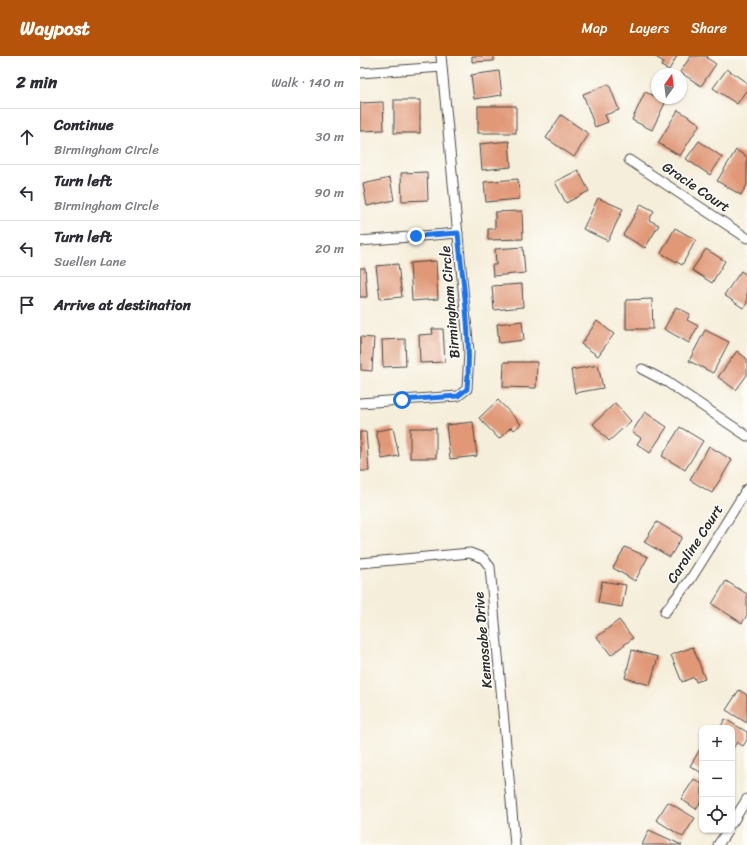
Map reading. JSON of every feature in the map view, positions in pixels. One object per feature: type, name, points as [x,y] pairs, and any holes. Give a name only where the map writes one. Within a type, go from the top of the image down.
[{"type":"street","name":"Birmingham Circle","points":[[360,403],[458,396],[467,389],[469,352],[441,56]]},
{"type":"street","points":[[360,73],[442,66]]},
{"type":"street","name":"Gracie Court","points":[[629,160],[747,238]]},
{"type":"street","points":[[360,241],[458,233]]},
{"type":"street","points":[[642,369],[667,382],[747,436]]},
{"type":"street","name":"Caroline Court","points":[[665,612],[690,580],[747,489]]},
{"type":"street","name":"Kemosabe Drive","points":[[360,563],[470,553],[483,558],[490,567],[515,845]]},
{"type":"street","points":[[735,818],[747,799]]},
{"type":"street","points":[[718,845],[726,833]]},
{"type":"building","points":[[472,56],[494,56],[494,61],[472,62]]},
{"type":"building","points":[[654,56],[677,56],[670,68],[661,66],[664,62]]},
{"type":"building","points":[[691,56],[708,56],[707,58],[716,64],[701,86],[687,77],[687,68],[683,68]]},
{"type":"building","points":[[727,69],[747,83],[747,89],[737,104],[713,88]]},
{"type":"building","points":[[499,71],[502,95],[474,99],[471,75]]},
{"type":"building","points":[[609,84],[619,110],[605,115],[608,122],[595,127],[583,94]]},
{"type":"building","points":[[645,92],[651,95],[651,104],[665,104],[652,130],[632,120]]},
{"type":"building","points":[[394,100],[420,100],[420,133],[394,133]]},
{"type":"building","points":[[383,102],[384,130],[360,131],[360,103]]},
{"type":"building","points":[[478,106],[516,106],[516,133],[478,133]]},
{"type":"building","points":[[678,110],[700,124],[680,156],[658,143]]},
{"type":"building","points":[[561,115],[589,134],[574,157],[546,138]]},
{"type":"building","points":[[509,141],[511,167],[482,170],[480,144]]},
{"type":"building","points":[[699,141],[722,157],[710,175],[686,159]]},
{"type":"building","points":[[736,150],[747,157],[747,185],[741,195],[717,181]]},
{"type":"building","points":[[578,170],[589,191],[566,203],[555,182]]},
{"type":"building","points":[[427,172],[428,200],[402,201],[401,173]]},
{"type":"building","points":[[390,178],[394,200],[367,206],[363,184]]},
{"type":"building","points":[[518,179],[519,199],[486,202],[484,182]]},
{"type":"building","points":[[598,198],[623,209],[608,241],[583,229]]},
{"type":"building","points":[[641,204],[654,211],[649,220],[659,225],[645,248],[623,235]]},
{"type":"building","points":[[522,211],[523,239],[488,240],[488,229],[495,229],[495,212]]},
{"type":"building","points":[[675,228],[696,240],[682,265],[661,253]]},
{"type":"building","points":[[523,247],[525,273],[493,276],[492,265],[496,265],[495,249]]},
{"type":"building","points":[[706,249],[725,261],[712,283],[692,270]]},
{"type":"building","points":[[436,261],[438,299],[412,301],[410,263]]},
{"type":"building","points":[[398,264],[402,297],[380,299],[376,266]]},
{"type":"building","points":[[360,268],[365,268],[367,297],[360,297]]},
{"type":"building","points":[[741,271],[747,275],[747,303],[743,308],[724,295]]},
{"type":"building","points":[[522,284],[523,307],[494,310],[492,286]]},
{"type":"building","points":[[652,299],[653,329],[626,329],[626,300]]},
{"type":"building","points":[[676,307],[690,314],[687,320],[698,326],[689,343],[664,329]]},
{"type":"building","points":[[522,321],[524,340],[499,343],[497,324]]},
{"type":"building","points":[[597,321],[614,334],[598,356],[581,344]]},
{"type":"building","points":[[432,329],[443,329],[445,362],[420,363],[419,335],[433,334]]},
{"type":"building","points":[[705,330],[729,342],[713,373],[689,361]]},
{"type":"building","points":[[360,337],[374,338],[372,371],[361,370]]},
{"type":"building","points":[[405,339],[406,366],[383,367],[382,340]]},
{"type":"building","points":[[737,351],[747,359],[747,375],[736,390],[718,377]]},
{"type":"building","points":[[504,362],[537,362],[536,388],[503,387]]},
{"type":"building","points":[[598,365],[603,388],[575,393],[571,370]]},
{"type":"building","points":[[498,400],[521,424],[514,430],[511,427],[499,439],[479,418]]},
{"type":"building","points":[[615,403],[631,421],[609,441],[593,424]]},
{"type":"building","points":[[645,412],[667,427],[650,453],[637,444],[641,438],[632,432]]},
{"type":"building","points":[[473,422],[477,456],[450,459],[446,425]]},
{"type":"building","points":[[680,427],[703,441],[685,470],[662,456]]},
{"type":"building","points":[[393,428],[399,456],[382,459],[376,431]]},
{"type":"building","points":[[410,428],[436,428],[436,458],[410,458]]},
{"type":"building","points":[[360,432],[366,432],[369,471],[360,471]]},
{"type":"building","points":[[709,446],[732,460],[712,493],[690,480]]},
{"type":"building","points":[[657,522],[682,537],[670,557],[644,542]]},
{"type":"building","points":[[625,547],[648,557],[635,581],[613,568]]},
{"type":"building","points":[[602,581],[626,585],[622,607],[598,603]]},
{"type":"building","points":[[726,581],[747,594],[747,615],[742,623],[712,604]]},
{"type":"building","points":[[619,620],[633,638],[611,655],[597,637]]},
{"type":"building","points":[[693,647],[705,679],[696,682],[694,677],[682,682],[671,655]]},
{"type":"building","points":[[632,650],[658,657],[650,685],[625,678]]},
{"type":"building","points":[[739,690],[747,695],[747,723],[726,710]]},
{"type":"building","points":[[725,719],[747,732],[747,740],[743,746],[737,742],[735,745],[735,725],[722,725]]},
{"type":"building","points":[[699,751],[699,771],[690,766]]},
{"type":"building","points":[[694,779],[699,782],[699,804],[696,809],[681,799]]},
{"type":"building","points":[[668,802],[695,818],[683,837],[656,820]]},
{"type":"building","points":[[649,830],[682,845],[642,845]]},
{"type":"route","points":[[402,400],[458,396],[467,389],[469,352],[458,233],[416,236]]}]
